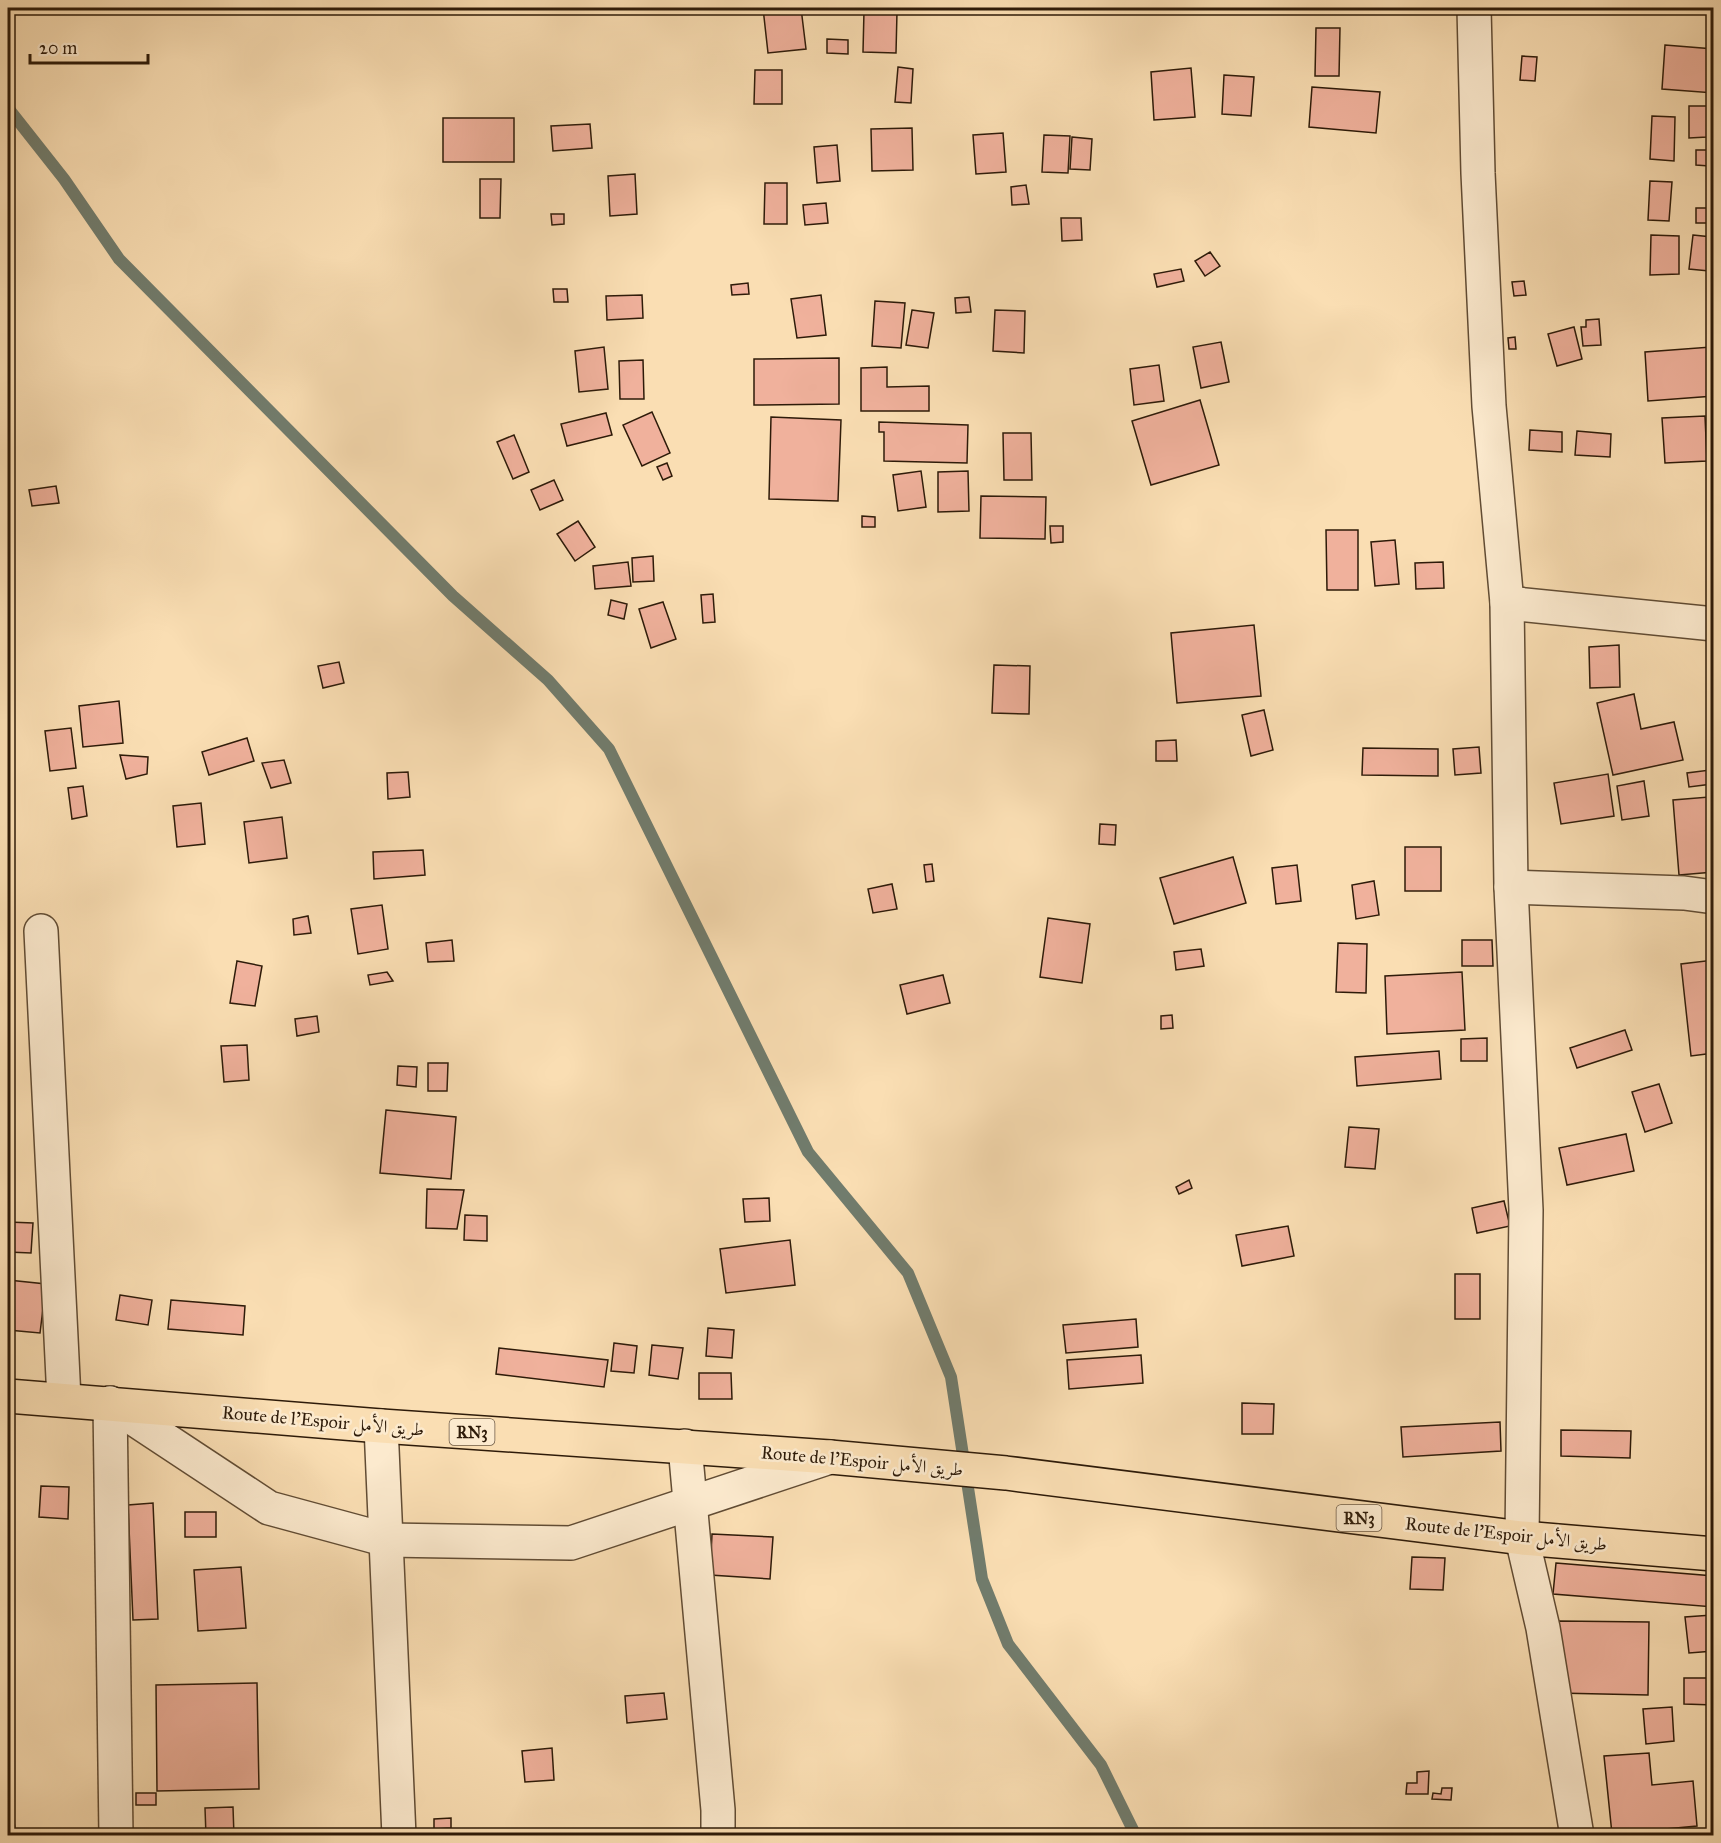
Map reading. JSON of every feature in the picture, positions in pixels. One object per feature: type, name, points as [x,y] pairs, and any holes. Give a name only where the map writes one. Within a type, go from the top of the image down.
[{"type":"highway","name":"Route de l’Espoir طريق الأمل","points":[[8,1396],[381,1426],[830,1457],[1006,1473],[1522,1538],[1713,1554]]},
{"type":"street","points":[[1474,8],[1478,172],[1489,406],[1507,603],[1511,887],[1526,1210],[1522,1538],[1544,1628],[1576,1836]]},
{"type":"street","points":[[1507,603],[1713,624]]},
{"type":"street","points":[[1511,887],[1684,893],[1713,897]]},
{"type":"street","points":[[41,931],[64,1399]]},
{"type":"street","points":[[110,1403],[269,1508],[387,1540],[571,1543],[830,1457]]},
{"type":"street","points":[[110,1403],[116,1836]]},
{"type":"street","points":[[381,1426],[399,1836]]},
{"type":"street","points":[[685,1446],[718,1810],[718,1836]]},
{"type":"building","points":[[763,8],[801,8],[806,49],[768,53]]},
{"type":"building","points":[[864,11],[897,12],[896,53],[863,52]]},
{"type":"building","points":[[1316,28],[1340,28],[1339,76],[1315,76]]},
{"type":"building","points":[[827,39],[848,40],[848,54],[827,53]]},
{"type":"building","points":[[1665,45],[1714,49],[1714,93],[1662,89]]},
{"type":"building","points":[[1522,56],[1537,57],[1535,81],[1520,80]]},
{"type":"building","points":[[898,67],[913,69],[911,103],[895,102]]},
{"type":"building","points":[[1191,68],[1195,117],[1154,120],[1151,72]]},
{"type":"building","points":[[755,70],[782,70],[782,104],[754,104]]},
{"type":"building","points":[[1224,75],[1254,77],[1251,116],[1222,114]]},
{"type":"building","points":[[1312,87],[1380,92],[1376,133],[1309,127]]},
{"type":"building","points":[[1689,106],[1708,106],[1707,137],[1689,138]]},
{"type":"building","points":[[1652,116],[1675,117],[1674,161],[1650,159]]},
{"type":"building","points":[[443,118],[514,118],[514,162],[443,162]]},
{"type":"building","points":[[590,124],[592,148],[553,151],[551,126]]},
{"type":"building","points":[[912,128],[913,170],[872,171],[871,129]]},
{"type":"building","points":[[1003,133],[1006,172],[976,174],[973,135]]},
{"type":"building","points":[[1044,135],[1070,136],[1068,173],[1042,172]]},
{"type":"building","points":[[1072,137],[1092,139],[1090,170],[1070,169]]},
{"type":"building","points":[[837,145],[840,181],[817,183],[814,147]]},
{"type":"building","points":[[1696,150],[1710,150],[1709,166],[1696,165]]},
{"type":"building","points":[[635,174],[637,214],[610,216],[608,176]]},
{"type":"building","points":[[480,179],[501,179],[500,218],[480,218]]},
{"type":"building","points":[[1650,181],[1672,182],[1669,221],[1648,220]]},
{"type":"building","points":[[765,183],[787,183],[787,224],[764,224]]},
{"type":"building","points":[[1026,185],[1029,204],[1012,205],[1011,187]]},
{"type":"building","points":[[826,203],[828,223],[805,225],[803,205]]},
{"type":"building","points":[[1696,208],[1714,208],[1714,223],[1696,223]]},
{"type":"building","points":[[551,214],[564,214],[564,224],[552,225]]},
{"type":"building","points":[[1061,218],[1081,218],[1082,240],[1062,241]]},
{"type":"building","points":[[1651,235],[1679,236],[1679,274],[1650,275]]},
{"type":"building","points":[[1693,235],[1712,237],[1709,271],[1689,269]]},
{"type":"building","points":[[1210,252],[1220,266],[1205,276],[1195,261]]},
{"type":"building","points":[[1181,269],[1184,281],[1157,287],[1154,274]]},
{"type":"building","points":[[1524,281],[1526,295],[1514,296],[1512,282]]},
{"type":"building","points":[[748,283],[749,294],[732,295],[731,285]]},
{"type":"building","points":[[553,289],[567,289],[568,302],[554,302]]},
{"type":"building","points":[[642,295],[643,318],[607,320],[606,296]]},
{"type":"building","points":[[821,295],[826,335],[797,338],[791,299]]},
{"type":"building","points":[[969,297],[971,312],[956,313],[955,298]]},
{"type":"building","points":[[875,301],[905,303],[901,348],[872,346]]},
{"type":"building","points":[[912,310],[934,313],[928,348],[906,345]]},
{"type":"building","points":[[995,310],[1025,311],[1024,353],[993,351]]},
{"type":"building","points":[[1599,319],[1601,345],[1583,346],[1581,327],[1586,327],[1586,320]]},
{"type":"building","points":[[1574,327],[1582,359],[1557,366],[1548,334]]},
{"type":"building","points":[[1515,337],[1516,349],[1509,349],[1508,338]]},
{"type":"building","points":[[1221,342],[1229,382],[1201,388],[1193,347]]},
{"type":"building","points":[[604,347],[608,389],[579,392],[575,351]]},
{"type":"building","points":[[1711,347],[1714,396],[1648,401],[1645,352]]},
{"type":"building","points":[[839,358],[839,404],[754,405],[754,359]]},
{"type":"building","points":[[643,360],[644,399],[620,399],[619,361]]},
{"type":"building","points":[[1159,365],[1164,401],[1134,405],[1130,369]]},
{"type":"building","points":[[887,367],[887,387],[929,386],[929,411],[861,411],[861,368]]},
{"type":"building","points":[[1200,400],[1219,465],[1151,485],[1132,421]]},
{"type":"building","points":[[652,412],[670,453],[642,466],[623,425]]},
{"type":"building","points":[[606,413],[612,435],[567,446],[561,424]]},
{"type":"building","points":[[1705,416],[1707,461],[1665,463],[1662,418]]},
{"type":"building","points":[[771,417],[841,420],[838,501],[769,499]]},
{"type":"building","points":[[879,422],[968,425],[967,463],[884,461],[884,432],[879,432]]},
{"type":"building","points":[[1530,430],[1562,432],[1562,452],[1529,450]]},
{"type":"building","points":[[1577,431],[1611,434],[1610,457],[1575,455]]},
{"type":"building","points":[[1003,433],[1031,433],[1032,480],[1004,480]]},
{"type":"building","points":[[514,435],[529,472],[513,479],[497,442]]},
{"type":"building","points":[[667,463],[672,476],[663,480],[657,467]]},
{"type":"building","points":[[921,471],[926,507],[898,511],[893,475]]},
{"type":"building","points":[[968,471],[969,511],[938,512],[938,472]]},
{"type":"building","points":[[554,480],[563,500],[540,510],[531,490]]},
{"type":"building","points":[[56,486],[59,503],[32,506],[29,490]]},
{"type":"building","points":[[981,496],[1046,497],[1045,539],[980,538]]},
{"type":"building","points":[[862,516],[875,517],[875,527],[862,527]]},
{"type":"building","points":[[578,521],[595,547],[575,561],[557,534]]},
{"type":"building","points":[[1050,526],[1063,526],[1063,542],[1051,543]]},
{"type":"building","points":[[1326,530],[1358,530],[1358,590],[1327,590]]},
{"type":"building","points":[[1395,540],[1399,584],[1375,586],[1371,542]]},
{"type":"building","points":[[653,556],[654,581],[633,582],[632,558]]},
{"type":"building","points":[[628,562],[631,586],[595,589],[593,566]]},
{"type":"building","points":[[1443,562],[1444,588],[1416,589],[1415,563]]},
{"type":"building","points":[[713,594],[715,622],[703,623],[701,595]]},
{"type":"building","points":[[611,600],[627,604],[624,619],[608,615]]},
{"type":"building","points":[[663,602],[676,639],[651,648],[639,609]]},
{"type":"building","points":[[1254,625],[1261,696],[1177,703],[1171,633]]},
{"type":"building","points":[[1619,645],[1620,687],[1590,688],[1589,647]]},
{"type":"building","points":[[339,662],[344,683],[323,688],[318,666]]},
{"type":"building","points":[[994,665],[1030,666],[1029,714],[992,713]]},
{"type":"building","points":[[1634,694],[1641,729],[1674,722],[1683,760],[1613,775],[1597,703]]},
{"type":"building","points":[[119,701],[123,743],[83,747],[79,706]]},
{"type":"building","points":[[1264,710],[1273,750],[1251,756],[1242,715]]},
{"type":"building","points":[[71,728],[76,768],[50,771],[45,731]]},
{"type":"building","points":[[247,738],[254,761],[209,775],[202,752]]},
{"type":"building","points":[[1176,740],[1177,761],[1156,761],[1156,741]]},
{"type":"building","points":[[1479,747],[1481,773],[1455,775],[1453,749]]},
{"type":"building","points":[[1363,748],[1438,749],[1438,776],[1362,775]]},
{"type":"building","points":[[120,755],[148,757],[147,774],[126,779]]},
{"type":"building","points":[[284,760],[291,783],[271,788],[262,763]]},
{"type":"building","points":[[1710,770],[1712,784],[1689,787],[1687,773]]},
{"type":"building","points":[[408,772],[410,797],[388,799],[387,773]]},
{"type":"building","points":[[1608,774],[1614,816],[1561,824],[1554,783]]},
{"type":"building","points":[[1644,781],[1649,816],[1622,820],[1617,786]]},
{"type":"building","points":[[83,786],[87,816],[72,819],[68,788]]},
{"type":"building","points":[[1709,797],[1714,872],[1679,875],[1673,800]]},
{"type":"building","points":[[201,803],[205,844],[177,847],[173,806]]},
{"type":"building","points":[[282,817],[287,858],[249,863],[244,822]]},
{"type":"building","points":[[1100,824],[1116,825],[1115,845],[1099,844]]},
{"type":"building","points":[[1405,847],[1441,847],[1441,891],[1405,891]]},
{"type":"building","points":[[423,850],[425,875],[374,879],[373,852]]},
{"type":"building","points":[[1233,857],[1246,903],[1174,924],[1160,878]]},
{"type":"building","points":[[932,864],[934,881],[926,882],[924,865]]},
{"type":"building","points":[[1297,865],[1301,901],[1276,904],[1272,868]]},
{"type":"building","points":[[1374,881],[1379,915],[1356,919],[1352,885]]},
{"type":"building","points":[[892,884],[897,909],[873,913],[868,889]]},
{"type":"building","points":[[382,905],[388,949],[358,954],[351,909]]},
{"type":"building","points":[[308,916],[311,933],[294,935],[293,919]]},
{"type":"building","points":[[1048,918],[1090,924],[1082,983],[1040,977]]},
{"type":"building","points":[[452,940],[454,961],[428,962],[426,943]]},
{"type":"building","points":[[1462,940],[1492,940],[1493,966],[1462,966]]},
{"type":"building","points":[[1338,943],[1367,944],[1366,993],[1336,992]]},
{"type":"building","points":[[1201,949],[1204,966],[1176,970],[1174,952]]},
{"type":"building","points":[[1714,960],[1714,1053],[1691,1056],[1681,964]]},
{"type":"building","points":[[237,961],[262,966],[255,1006],[230,1003]]},
{"type":"building","points":[[387,972],[393,981],[370,985],[368,975]]},
{"type":"building","points":[[1462,972],[1465,1030],[1387,1034],[1385,976]]},
{"type":"building","points":[[943,975],[950,1003],[907,1014],[900,985]]},
{"type":"building","points":[[1172,1015],[1173,1028],[1161,1029],[1161,1016]]},
{"type":"building","points":[[317,1016],[319,1032],[297,1036],[295,1019]]},
{"type":"building","points":[[1625,1030],[1632,1050],[1577,1068],[1570,1048]]},
{"type":"building","points":[[1487,1038],[1487,1061],[1461,1061],[1461,1039]]},
{"type":"building","points":[[247,1045],[249,1080],[224,1082],[221,1046]]},
{"type":"building","points":[[1439,1051],[1441,1079],[1357,1086],[1355,1057]]},
{"type":"building","points":[[428,1063],[448,1063],[447,1091],[428,1091]]},
{"type":"building","points":[[398,1066],[417,1067],[416,1087],[397,1085]]},
{"type":"building","points":[[1659,1084],[1672,1123],[1645,1132],[1632,1092]]},
{"type":"building","points":[[386,1110],[456,1117],[451,1179],[380,1173]]},
{"type":"building","points":[[1349,1127],[1379,1129],[1375,1169],[1345,1167]]},
{"type":"building","points":[[1626,1134],[1634,1171],[1567,1185],[1559,1148]]},
{"type":"building","points":[[1189,1180],[1192,1188],[1179,1194],[1176,1187]]},
{"type":"building","points":[[427,1189],[464,1190],[457,1229],[426,1228]]},
{"type":"building","points":[[769,1198],[770,1221],[745,1222],[743,1199]]},
{"type":"building","points":[[1504,1201],[1510,1226],[1477,1233],[1472,1208]]},
{"type":"building","points":[[465,1215],[487,1216],[487,1241],[464,1240]]},
{"type":"building","points":[[8,1222],[33,1223],[31,1253],[8,1252]]},
{"type":"building","points":[[1288,1226],[1294,1256],[1242,1266],[1236,1235]]},
{"type":"building","points":[[790,1240],[795,1285],[726,1293],[720,1249]]},
{"type":"building","points":[[1455,1274],[1480,1274],[1480,1319],[1455,1319]]},
{"type":"building","points":[[8,1280],[46,1284],[40,1333],[8,1330]]},
{"type":"building","points":[[120,1295],[152,1300],[148,1325],[116,1320]]},
{"type":"building","points":[[171,1300],[245,1306],[243,1335],[168,1329]]},
{"type":"building","points":[[1136,1319],[1138,1347],[1066,1353],[1063,1325]]},
{"type":"building","points":[[708,1328],[734,1330],[732,1358],[706,1356]]},
{"type":"building","points":[[614,1343],[637,1346],[634,1373],[611,1371]]},
{"type":"building","points":[[652,1345],[683,1348],[678,1379],[649,1375]]},
{"type":"building","points":[[499,1348],[608,1360],[604,1387],[496,1374]]},
{"type":"building","points":[[1141,1355],[1143,1383],[1069,1389],[1067,1360]]},
{"type":"building","points":[[699,1373],[731,1373],[732,1399],[699,1399]]},
{"type":"building","points":[[1242,1403],[1274,1404],[1273,1434],[1242,1434]]},
{"type":"building","points":[[1500,1422],[1501,1451],[1403,1457],[1401,1427]]},
{"type":"building","points":[[1561,1430],[1631,1431],[1630,1458],[1561,1456]]},
{"type":"building","points":[[41,1486],[69,1487],[68,1519],[39,1517]]},
{"type":"building","points":[[153,1503],[158,1619],[133,1620],[128,1505]]},
{"type":"building","points":[[185,1512],[216,1512],[216,1537],[185,1537]]},
{"type":"building","points":[[712,1534],[773,1537],[770,1579],[710,1575]]},
{"type":"building","points":[[1412,1557],[1445,1558],[1443,1590],[1410,1589]]},
{"type":"building","points":[[1556,1563],[1714,1576],[1714,1607],[1553,1594]]},
{"type":"building","points":[[241,1567],[246,1628],[198,1631],[194,1570]]},
{"type":"building","points":[[1712,1615],[1714,1651],[1689,1653],[1685,1617]]},
{"type":"building","points":[[1558,1621],[1649,1622],[1648,1695],[1557,1693]]},
{"type":"building","points":[[1684,1678],[1714,1678],[1714,1705],[1684,1704]]},
{"type":"building","points":[[257,1683],[259,1789],[157,1791],[156,1685]]},
{"type":"building","points":[[664,1693],[667,1719],[627,1723],[625,1696]]},
{"type":"building","points":[[1672,1707],[1674,1741],[1646,1744],[1643,1709]]},
{"type":"building","points":[[552,1748],[554,1780],[525,1782],[522,1751]]},
{"type":"building","points":[[1649,1753],[1652,1785],[1693,1781],[1697,1826],[1612,1834],[1604,1756]]},
{"type":"building","points":[[1429,1771],[1428,1794],[1406,1794],[1407,1783],[1417,1783],[1417,1772]]},
{"type":"building","points":[[9,1786],[16,1836],[8,1836]]},
{"type":"building","points":[[1442,1788],[1452,1788],[1451,1800],[1432,1799],[1433,1793],[1441,1794]]},
{"type":"building","points":[[136,1793],[156,1793],[156,1805],[136,1805]]},
{"type":"building","points":[[233,1807],[234,1836],[206,1836],[205,1808]]},
{"type":"building","points":[[451,1818],[451,1828],[434,1829],[434,1819]]},
{"type":"waterway","points":[[8,108],[64,179],[119,259],[453,596],[548,680],[609,749],[808,1152],[908,1273],[951,1377],[982,1579],[1008,1644],[1101,1765],[1136,1836]]}]
